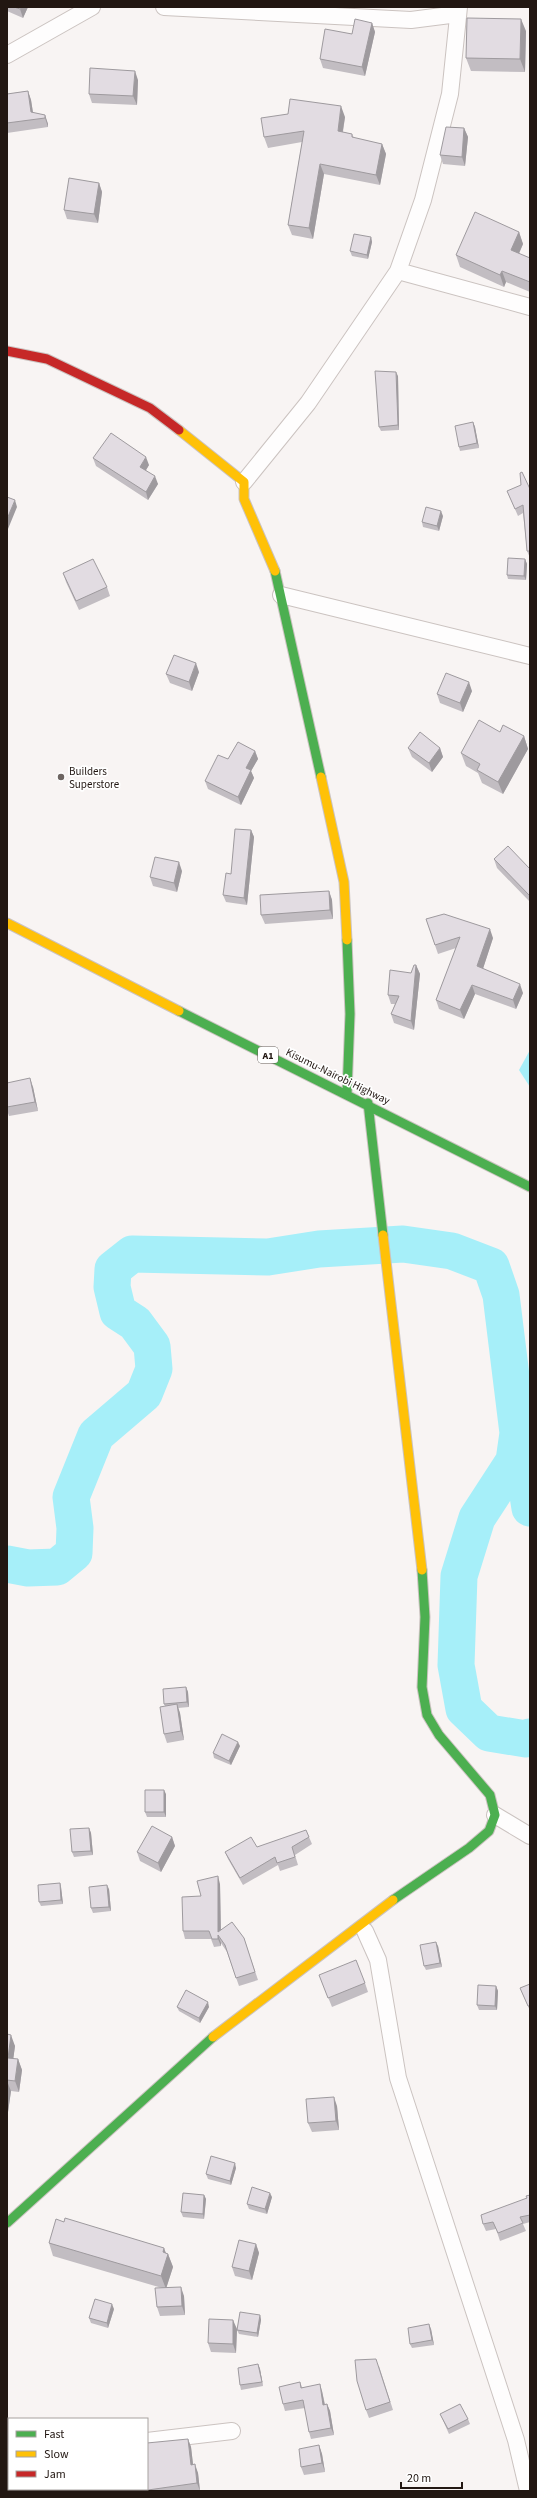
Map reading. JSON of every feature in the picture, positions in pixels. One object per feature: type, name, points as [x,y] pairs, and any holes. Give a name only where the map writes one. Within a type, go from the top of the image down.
[{"type":"main road","points":[[7,351],[47,359],[150,408],[244,482],[244,499],[274,566],[344,882],[350,1014],[347,1093]]},
{"type":"main road","name":"Kisumu-Nairobi Highway","points":[[7,923],[174,1010],[368,1103],[530,1187]]},
{"type":"main road","points":[[7,2223],[211,2039],[373,1914],[469,1848],[489,1831],[494,1815],[490,1795],[439,1735],[427,1715],[423,1694],[425,1617],[422,1566],[368,1103]]},
{"type":"street","points":[[7,55],[92,7]]},
{"type":"street","points":[[164,7],[411,20],[459,10],[450,94],[423,200],[398,271],[308,403],[244,482]]},
{"type":"street","points":[[398,271],[530,307]]},
{"type":"street","points":[[281,595],[530,656]]},
{"type":"street","points":[[494,1815],[530,1836]]},
{"type":"street","points":[[365,1931],[378,1960],[398,2078],[516,2440],[528,2491]]},
{"type":"street","points":[[148,2441],[232,2431]]},
{"type":"water","points":[[530,1050],[530,1087],[519,1070]]},
{"type":"building","points":[[467,18],[521,19],[520,59],[466,58]]},
{"type":"building","points":[[355,19],[372,23],[362,67],[320,59],[325,29],[352,34]]},
{"type":"building","points":[[90,68],[135,71],[133,96],[89,94]]},
{"type":"building","points":[[28,91],[31,112],[45,115],[45,118],[7,123],[7,94]]},
{"type":"building","points":[[290,99],[341,106],[338,131],[352,134],[352,137],[382,144],[376,175],[320,164],[309,228],[288,225],[304,131],[264,137],[261,118],[288,114]]},
{"type":"building","points":[[446,127],[464,128],[462,157],[440,155]]},
{"type":"building","points":[[69,178],[99,183],[94,214],[64,210]]},
{"type":"building","points":[[475,212],[519,232],[511,250],[530,258],[530,282],[502,271],[500,275],[456,255]]},
{"type":"building","points":[[354,234],[371,237],[367,255],[350,251]]},
{"type":"building","points":[[375,371],[396,372],[398,425],[379,427]]},
{"type":"building","points":[[473,422],[477,443],[459,447],[455,426]]},
{"type":"building","points":[[111,433],[146,457],[140,467],[155,476],[146,492],[93,458]]},
{"type":"building","points":[[522,472],[530,489],[530,551],[527,551],[523,505],[515,509],[507,491],[521,485],[520,473]]},
{"type":"building","points":[[7,497],[15,500],[7,519]]},
{"type":"building","points":[[426,507],[441,511],[437,526],[422,522]]},
{"type":"building","points":[[508,558],[525,559],[524,576],[507,575]]},
{"type":"building","points":[[93,559],[107,587],[76,601],[63,573]]},
{"type":"building","points":[[174,655],[196,663],[189,682],[166,674]]},
{"type":"building","points":[[446,673],[469,682],[460,703],[437,694]]},
{"type":"building","points":[[479,720],[500,732],[503,725],[524,736],[498,782],[477,770],[480,764],[461,753]]},
{"type":"building","points":[[420,732],[440,748],[429,763],[408,748]]},
{"type":"building","points":[[238,742],[255,751],[246,768],[251,770],[238,797],[205,781],[218,755],[228,759]]},
{"type":"building","points":[[235,829],[251,830],[244,898],[223,895],[226,873],[231,874]]},
{"type":"building","points":[[508,846],[530,869],[530,896],[494,859]]},
{"type":"building","points":[[155,857],[179,862],[174,883],[150,877]]},
{"type":"building","points":[[329,891],[330,910],[261,915],[260,895]]},
{"type":"building","points":[[444,914],[490,929],[477,966],[520,984],[513,1000],[472,985],[460,1010],[436,1000],[460,937],[435,945],[426,919]]},
{"type":"building","points":[[414,965],[416,965],[411,1021],[391,1014],[399,996],[388,995],[390,970],[411,973]]},
{"type":"building","points":[[30,1078],[35,1102],[7,1107],[7,1083]]},
{"type":"building","points":[[186,1687],[187,1702],[164,1704],[163,1689]]},
{"type":"building","points":[[177,1704],[181,1731],[164,1734],[160,1707]]},
{"type":"building","points":[[222,1734],[238,1742],[229,1761],[213,1753]]},
{"type":"building","points":[[145,1790],[164,1790],[164,1812],[145,1812]]},
{"type":"building","points":[[152,1826],[172,1837],[158,1863],[137,1852]]},
{"type":"building","points":[[89,1828],[91,1851],[72,1852],[70,1829]]},
{"type":"building","points":[[306,1830],[309,1837],[292,1847],[295,1857],[277,1863],[275,1857],[240,1878],[225,1852],[251,1837],[257,1847]]},
{"type":"building","points":[[218,1876],[218,1932],[232,1922],[244,1938],[255,1972],[236,1978],[225,1945],[218,1935],[218,1939],[212,1939],[209,1931],[183,1931],[182,1897],[201,1896],[197,1881]]},
{"type":"building","points":[[60,1883],[61,1900],[39,1902],[38,1885]]},
{"type":"building","points":[[107,1885],[109,1907],[91,1908],[89,1887]]},
{"type":"building","points":[[436,1942],[440,1963],[424,1966],[420,1945]]},
{"type":"building","points":[[356,1960],[365,1983],[328,1998],[319,1975]]},
{"type":"building","points":[[530,1984],[530,2006],[528,2006],[520,1988]]},
{"type":"building","points":[[478,1985],[496,1986],[495,2006],[477,2005]]},
{"type":"building","points":[[186,1990],[208,2002],[199,2018],[177,2007]]},
{"type":"building","points":[[7,2034],[11,2035],[8,2058],[18,2059],[15,2081],[7,2080]]},
{"type":"building","points":[[334,2097],[336,2121],[308,2123],[306,2099]]},
{"type":"building","points":[[211,2156],[235,2163],[230,2181],[206,2174]]},
{"type":"building","points":[[252,2187],[270,2193],[265,2209],[247,2204]]},
{"type":"building","points":[[183,2193],[204,2195],[203,2214],[181,2212]]},
{"type":"building","points":[[530,2195],[530,2215],[520,2217],[523,2223],[498,2233],[493,2222],[483,2224],[481,2215],[527,2198],[526,2196]]},
{"type":"building","points":[[65,2218],[164,2248],[163,2252],[168,2254],[161,2276],[49,2243],[56,2219],[64,2222]]},
{"type":"building","points":[[239,2240],[256,2244],[249,2271],[232,2267]]},
{"type":"building","points":[[181,2287],[182,2306],[157,2307],[155,2288]]},
{"type":"building","points":[[95,2299],[112,2304],[107,2323],[89,2318]]},
{"type":"building","points":[[240,2312],[260,2315],[257,2333],[237,2330]]},
{"type":"building","points":[[209,2319],[233,2320],[233,2344],[208,2343]]},
{"type":"building","points":[[429,2324],[432,2340],[410,2344],[408,2328]]},
{"type":"building","points":[[376,2359],[390,2402],[366,2410],[357,2381],[355,2360]]},
{"type":"building","points":[[258,2364],[262,2382],[240,2385],[238,2368]]},
{"type":"building","points":[[300,2382],[301,2388],[320,2384],[323,2405],[327,2404],[331,2428],[309,2432],[303,2400],[283,2404],[279,2387]]},
{"type":"building","points":[[460,2404],[468,2419],[448,2429],[440,2414]]},
{"type":"building","points":[[188,2439],[191,2465],[195,2464],[197,2483],[148,2490],[148,2443]]},
{"type":"building","points":[[319,2445],[322,2463],[301,2467],[299,2449]]},
{"type":"building","points":[[97,2490],[148,2490],[141,2491]]},
{"type":"waterway","points":[[7,1564],[28,1568],[57,1567],[74,1553],[75,1528],[71,1497],[96,1435],[144,1394],[154,1369],[152,1346],[135,1323],[118,1312],[112,1287],[113,1269],[132,1254],[268,1257],[319,1249],[403,1244],[452,1251],[491,1266],[501,1295],[518,1433],[514,1461],[477,1518],[459,1576],[456,1665],[464,1709],[489,1733],[526,1739],[530,1737]]},
{"type":"waterway","points":[[519,1439],[530,1508]]},
{"type":"traffic: fast","points":[[275,571],[321,777]]},
{"type":"traffic: fast","points":[[347,940],[350,1014],[347,1093]]},
{"type":"traffic: fast","points":[[179,1011],[530,1187]]},
{"type":"traffic: fast","points":[[368,1103],[383,1235]]},
{"type":"traffic: fast","points":[[393,1900],[469,1848],[489,1831],[495,1815],[490,1795],[439,1735],[427,1715],[422,1687],[425,1617],[422,1570]]},
{"type":"traffic: fast","points":[[7,2223],[213,2037]]},
{"type":"traffic: slow","points":[[179,430],[244,482],[244,499],[275,571]]},
{"type":"traffic: slow","points":[[321,777],[344,882],[347,940]]},
{"type":"traffic: slow","points":[[7,923],[179,1011]]},
{"type":"traffic: slow","points":[[383,1235],[422,1570]]},
{"type":"traffic: slow","points":[[213,2037],[393,1900]]},
{"type":"traffic: jam","points":[[7,351],[47,359],[150,408],[179,430]]},
{"type":"place","name":"Builders Superstore","points":[[61,777]]}]
